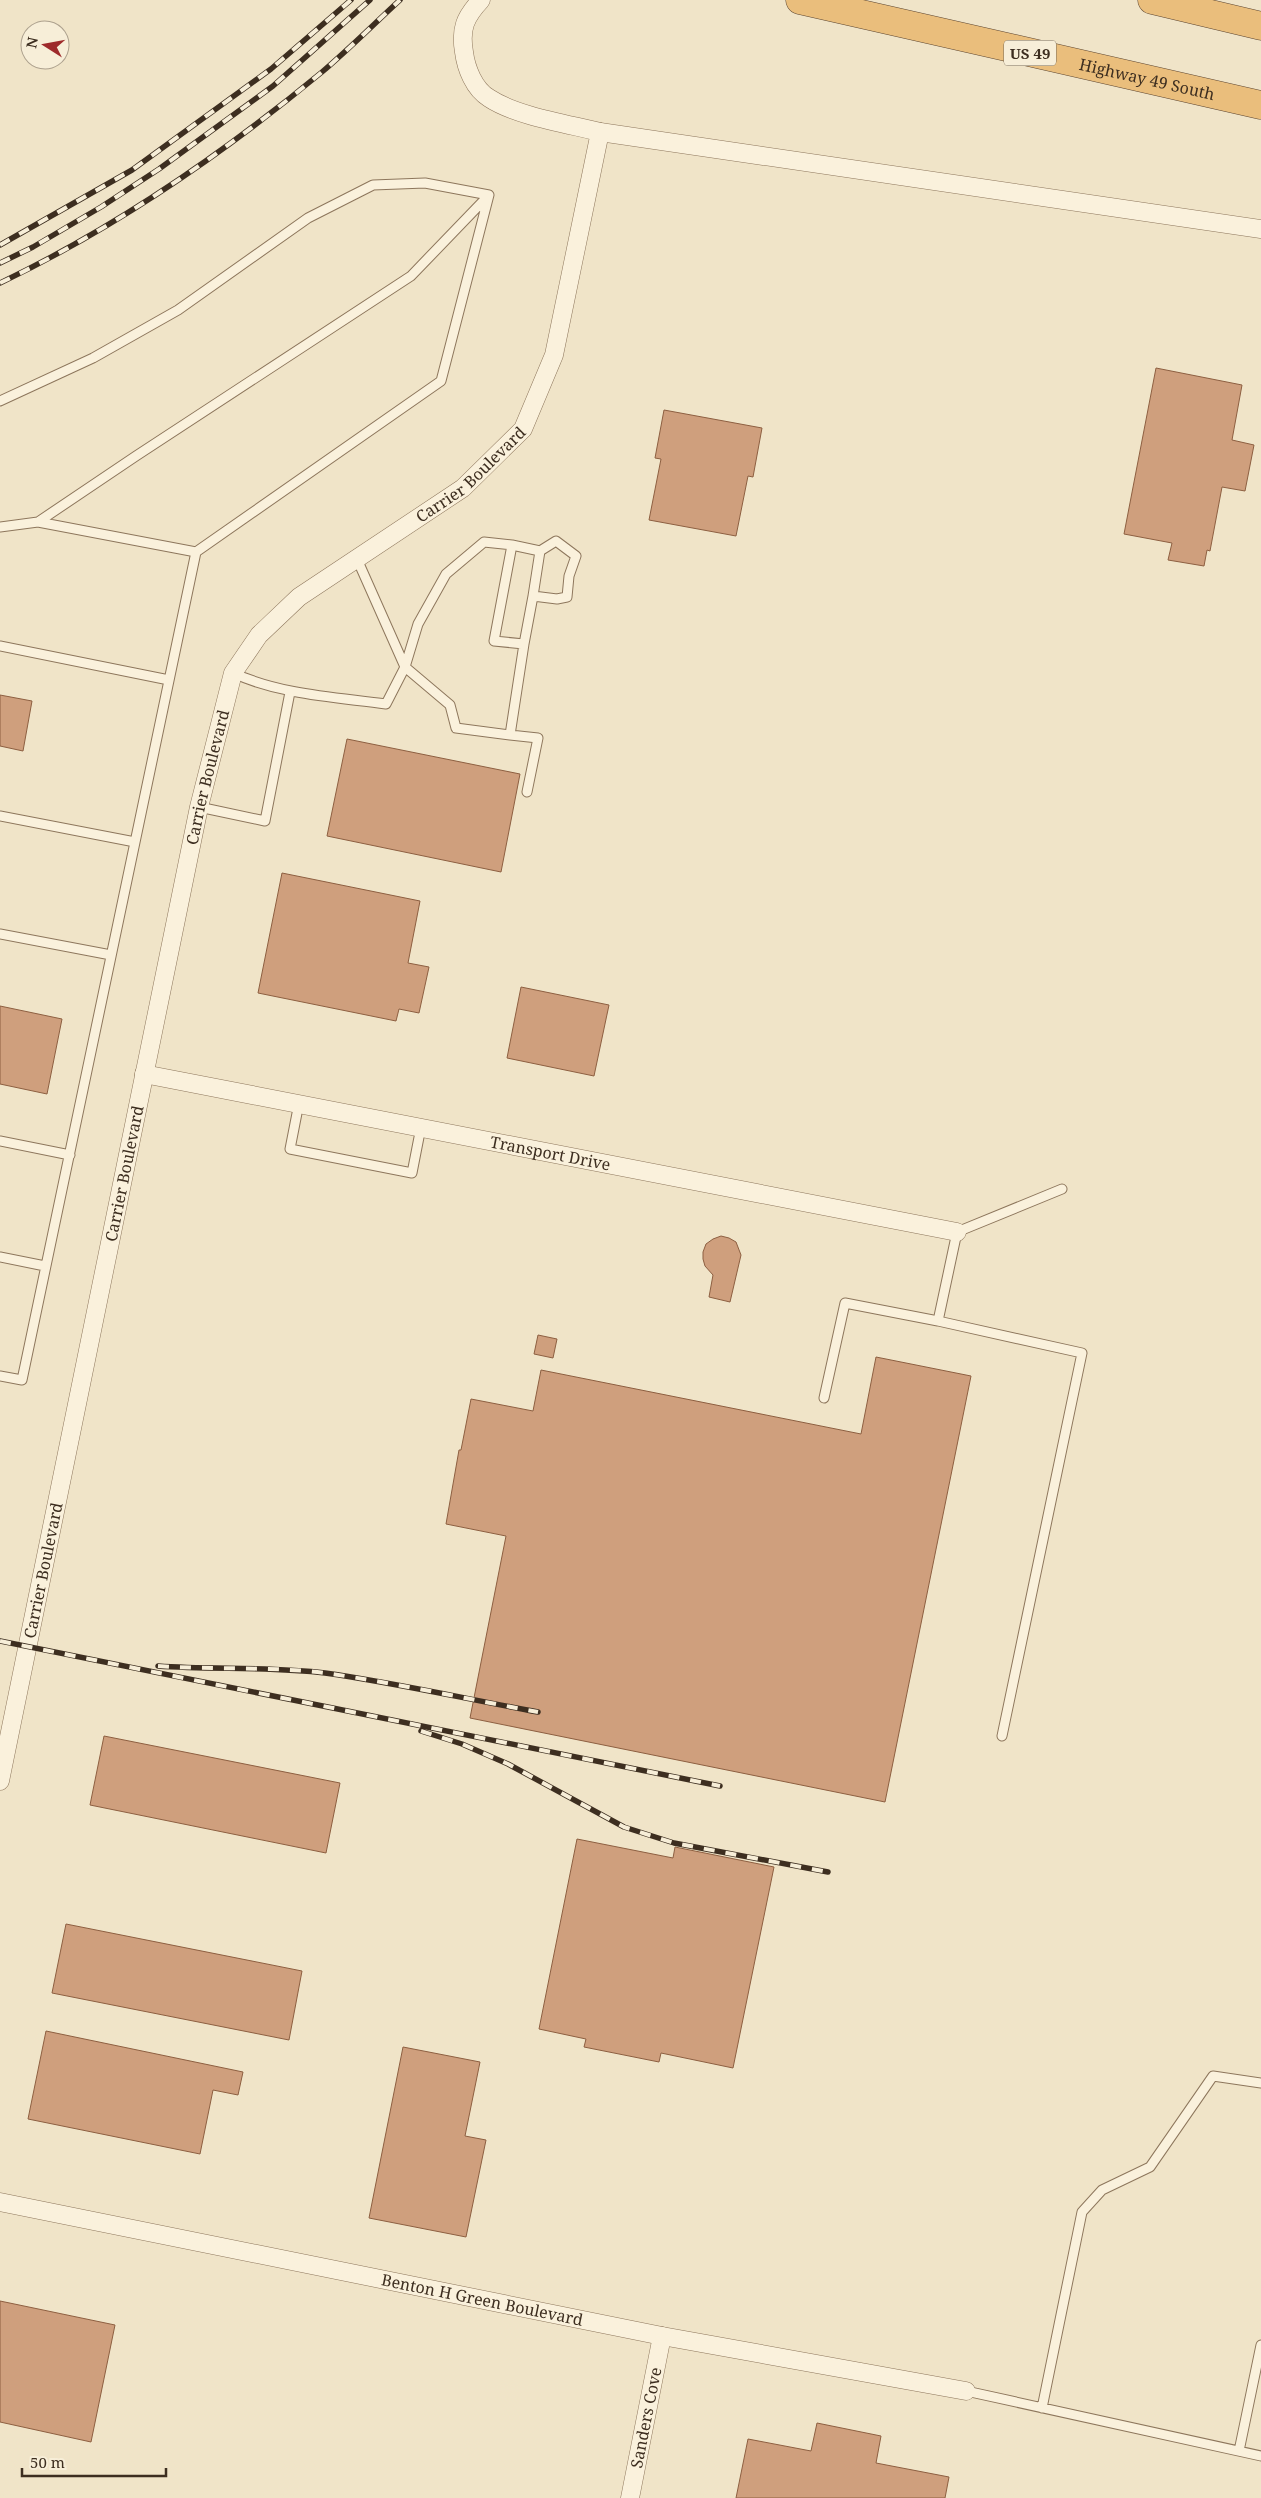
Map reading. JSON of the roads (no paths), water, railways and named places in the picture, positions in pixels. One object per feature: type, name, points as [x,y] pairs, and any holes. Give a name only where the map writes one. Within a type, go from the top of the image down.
[{"type":"highway","name":"Highway 49 South","points":[[800,0],[1261,105]]},
{"type":"highway","points":[[1152,0],[1261,26]]},
{"type":"street","points":[[481,0],[464,22],[462,43],[465,60],[473,81],[488,98],[510,108],[600,132],[1261,229]]},
{"type":"street","name":"Carrier Boulevard","points":[[0,1781],[199,807],[211,753],[233,673],[259,635],[299,597],[463,488],[523,430],[554,355],[600,132]]},
{"type":"street","name":"Transport Drive","points":[[144,1074],[299,1102],[957,1232]]},
{"type":"street","name":"Benton H Green Boulevard","points":[[0,2202],[662,2336],[966,2391]]},
{"type":"street","name":"Sanders Cove","points":[[630,2498],[662,2336]]},
{"type":"lane","points":[[0,401],[93,358],[178,310],[308,218],[373,185],[426,183],[489,195]]},
{"type":"lane","points":[[38,522],[411,276],[489,195]]},
{"type":"lane","points":[[0,1376],[22,1380],[196,552],[441,381],[489,195]]},
{"type":"lane","points":[[0,526],[38,522],[196,552]]},
{"type":"lane","points":[[233,673],[260,686],[290,692],[386,704],[405,668],[418,624],[446,574],[484,542],[540,551],[556,541],[576,556],[568,576],[567,597],[557,599],[533,596]]},
{"type":"lane","points":[[512,545],[494,641],[524,644]]},
{"type":"lane","points":[[510,735],[540,551]]},
{"type":"lane","points":[[357,559],[405,668],[450,705],[456,728],[538,738],[527,792]]},
{"type":"lane","points":[[0,646],[169,680]]},
{"type":"lane","points":[[199,807],[265,821],[290,692]]},
{"type":"lane","points":[[0,816],[135,842]]},
{"type":"lane","points":[[0,934],[112,956]]},
{"type":"lane","points":[[299,1102],[290,1149],[299,1151],[412,1173],[422,1126]]},
{"type":"lane","points":[[0,1141],[70,1155]]},
{"type":"lane","points":[[938,1321],[957,1232],[1062,1189]]},
{"type":"lane","points":[[0,1257],[45,1266]]},
{"type":"lane","points":[[824,1398],[844,1303],[938,1321],[1082,1353],[1002,1736]]},
{"type":"lane","points":[[1042,2408],[1082,2212],[1102,2190],[1150,2166],[1213,2076],[1261,2083]]},
{"type":"lane","points":[[1239,2451],[1261,2345]]},
{"type":"lane","points":[[966,2391],[1261,2456]]},
{"type":"railway","points":[[0,245],[132,170],[271,69],[351,0]]},
{"type":"railway","points":[[0,263],[33,247],[101,207],[159,169],[273,86],[370,0]]},
{"type":"railway","points":[[0,283],[85,238],[127,213],[207,160],[322,72],[400,0]]},
{"type":"railway","points":[[0,1641],[720,1786]]},
{"type":"railway","points":[[158,1666],[325,1673],[405,1686],[538,1712]]},
{"type":"railway","points":[[421,1731],[462,1744],[508,1764],[624,1827],[674,1843],[828,1872]]}]
